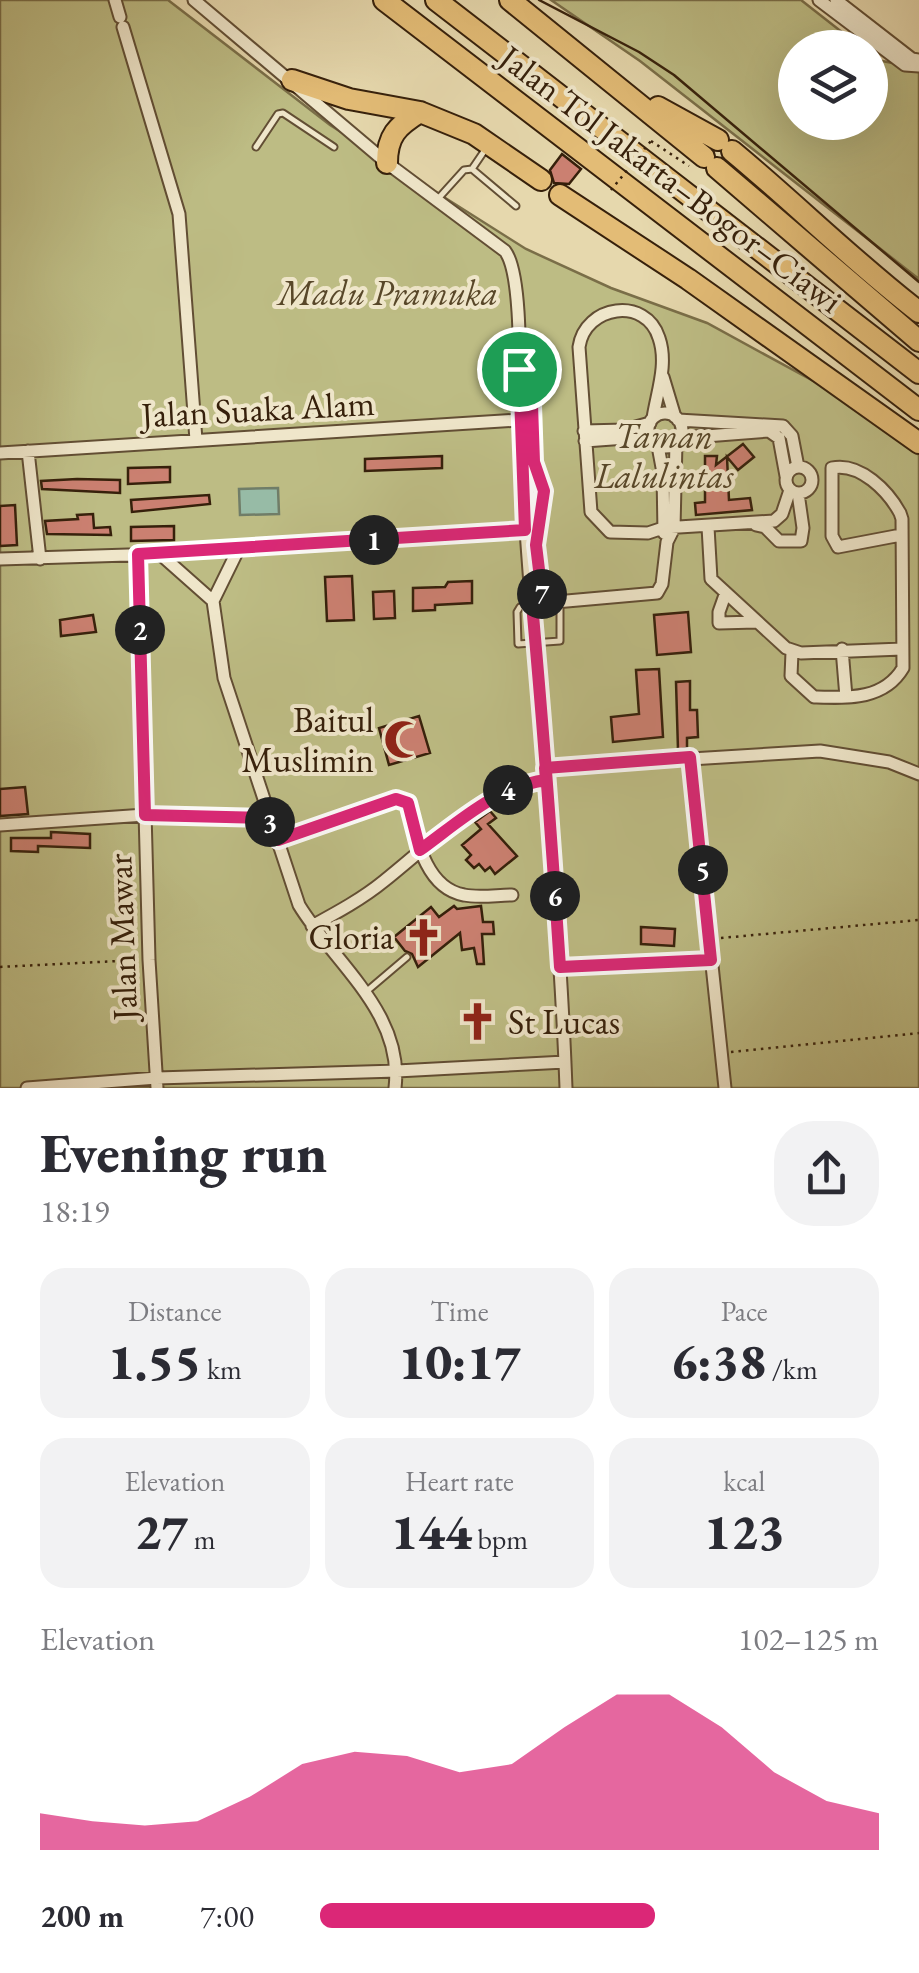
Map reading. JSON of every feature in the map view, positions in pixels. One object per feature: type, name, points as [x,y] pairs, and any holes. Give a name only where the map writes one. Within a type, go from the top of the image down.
[{"type":"highway","name":"Jalan Tol Jakarta–Bogor–Ciawi","points":[[384,0],[919,410]]},
{"type":"highway","name":"Jalan Tol Jakarta–Bogor–Ciawi","points":[[436,0],[919,372]]},
{"type":"highway","points":[[491,0],[602,74],[725,146],[799,207],[863,269],[919,312]]},
{"type":"highway","points":[[510,0],[919,341]]},
{"type":"highway","points":[[292,80],[349,99],[420,112],[474,134],[541,180]]},
{"type":"highway","points":[[387,163],[392,133],[420,112]]},
{"type":"highway","points":[[560,195],[688,279],[919,443]]},
{"type":"street","points":[[116,0],[179,214],[196,440]]},
{"type":"street","points":[[194,0],[387,163],[511,260],[518,312],[525,530],[538,604]]},
{"type":"street","points":[[819,0],[905,65],[919,63]]},
{"type":"street","points":[[836,0],[919,63]]},
{"type":"street","points":[[538,604],[658,592],[662,584],[667,542],[668,528],[678,440],[682,428],[662,374],[659,336],[646,317],[623,311],[595,318],[581,334],[579,347],[590,512],[603,528],[620,534],[668,528],[752,524],[778,519],[812,477],[806,469],[798,467],[786,476]]},
{"type":"street","points":[[519,369],[534,377],[536,386],[532,421],[534,462],[544,491],[536,545],[536,643],[566,1088]]},
{"type":"street","points":[[662,374],[649,436],[656,444],[668,528]]},
{"type":"street","points":[[584,436],[624,430],[664,414],[782,426],[792,436],[798,467]]},
{"type":"street","name":"Jalan Suaka Alam","points":[[0,453],[519,420]]},
{"type":"street","points":[[584,436],[626,438],[668,447],[678,440],[769,431],[779,438],[786,476],[798,491],[831,508]]},
{"type":"street","points":[[28,451],[40,559]]},
{"type":"street","points":[[792,652],[791,676],[812,697],[876,693],[895,680],[903,668],[902,519],[898,508],[866,476],[855,470],[832,468],[832,536],[838,547],[901,535]]},
{"type":"street","points":[[752,524],[765,528],[778,541],[801,541],[804,528],[798,491]]},
{"type":"street","points":[[708,527],[708,574],[726,595],[792,652],[902,649]]},
{"type":"street","points":[[0,559],[160,554],[525,530]]},
{"type":"street","points":[[239,548],[213,601],[224,678],[299,906],[366,992],[386,1031],[397,1071],[395,1088]]},
{"type":"street","name":"Jalan Mawar","points":[[138,554],[149,960],[157,1083]]},
{"type":"street","points":[[160,554],[213,601]]},
{"type":"street","points":[[726,595],[719,623],[756,622]]},
{"type":"street","points":[[842,649],[846,697]]},
{"type":"street","points":[[312,926],[381,884],[420,850],[497,795],[546,774],[690,757],[837,752],[890,762],[919,774]]},
{"type":"street","points":[[690,757],[725,1088]]},
{"type":"street","points":[[278,840],[402,800],[408,803],[420,850],[434,876],[452,892],[465,896],[512,895]]},
{"type":"street","points":[[0,824],[145,815]]},
{"type":"street","points":[[560,967],[711,960]]},
{"type":"street","points":[[27,1088],[565,1062]]},
{"type":"lane","points":[[256,148],[282,113],[334,147]]},
{"type":"lane","points":[[472,170],[488,145]]},
{"type":"lane","points":[[436,201],[464,170],[472,170],[516,206]]},
{"type":"lane","points":[[536,643],[560,642],[560,602]]},
{"type":"lane","points":[[366,992],[406,957]]},
{"type":"path","points":[[611,190],[652,141],[703,164]]},
{"type":"path","points":[[145,815],[268,818]]},
{"type":"path","points":[[709,940],[919,920]]},
{"type":"path","points":[[0,968],[149,960]]},
{"type":"path","points":[[721,1053],[919,1033]]},
{"type":"green space","points":[[0,0],[168,0],[330,125],[526,249],[611,288],[707,323],[841,396],[919,455],[919,1088],[0,1088]]},
{"type":"green space","points":[[551,0],[801,0],[839,30],[778,30],[778,140],[888,140],[888,62],[919,68],[919,279],[640,61]]},
{"type":"shaded area","points":[[278,488],[279,514],[240,515],[239,489]]},
{"type":"building","points":[[562,154],[581,169],[569,184],[554,183],[550,170]]},
{"type":"building","points":[[743,444],[754,457],[738,470],[727,457],[729,500],[750,498],[752,510],[696,515],[695,503],[705,502],[705,456],[717,456],[716,465]]},
{"type":"building","points":[[442,456],[442,468],[365,471],[365,459]]},
{"type":"building","points":[[170,467],[170,482],[128,484],[128,468]]},
{"type":"building","points":[[120,480],[120,493],[42,489],[41,481]]},
{"type":"building","points":[[209,495],[210,504],[132,512],[131,500]]},
{"type":"building","points":[[15,505],[17,545],[0,546],[0,506]]},
{"type":"building","points":[[93,514],[94,528],[110,527],[111,535],[47,534],[45,521]]},
{"type":"building","points":[[174,526],[174,540],[131,541],[131,527]]},
{"type":"building","points":[[352,576],[354,620],[327,621],[325,577]]},
{"type":"building","points":[[472,581],[472,603],[413,611],[413,588]]},
{"type":"building","points":[[394,591],[395,618],[374,619],[373,592]]},
{"type":"building","points":[[688,612],[691,652],[657,655],[654,615]]},
{"type":"building","points":[[93,615],[96,632],[61,636],[60,620]]},
{"type":"building","points":[[659,669],[663,737],[613,742],[611,717],[639,714],[636,670]]},
{"type":"building","points":[[690,681],[690,710],[697,710],[698,737],[687,738],[687,748],[678,750],[676,682]]},
{"type":"building","name":"Baitul Muslimin","points":[[419,716],[430,753],[389,765],[379,728]]},
{"type":"building","points":[[25,787],[28,814],[0,816],[0,789]]},
{"type":"building","points":[[490,811],[496,818],[488,824],[517,856],[495,874],[490,867],[485,871],[479,864],[474,868],[466,860],[471,855],[462,845],[481,829],[475,822]]},
{"type":"building","points":[[51,832],[90,834],[90,848],[38,846],[38,852],[11,851],[11,838],[51,838]]},
{"type":"building","points":[[454,906],[481,906],[483,922],[493,922],[494,934],[482,934],[484,964],[477,964],[474,948],[462,950],[460,933],[418,967],[412,954],[394,937],[431,907],[439,917]]},
{"type":"building","points":[[641,927],[675,929],[674,946],[641,944]]},
{"type":"tram line","points":[[539,0],[639,52],[674,75],[919,282]]},
{"type":"place","name":"Baitul Muslimin","points":[[404,740]]},
{"type":"place","name":"Gloria","points":[[424,937]]},
{"type":"place","name":"St Lucas","points":[[478,1022]]},
{"type":"route","points":[[519,369],[525,530],[138,554],[145,815],[268,818],[278,840],[396,799],[408,803],[420,850],[497,795],[522,784],[546,780],[545,768],[690,757],[711,960],[560,967],[552,845],[546,780],[541,722],[532,604],[543,603],[536,545],[544,491],[534,462],[532,405],[536,386],[534,377],[519,369]]},
{"type":"park label","name":"Madu Pramuka","points":[[388,293]]},
{"type":"park label","name":"Taman Lalulintas","points":[[664,456]]}]
